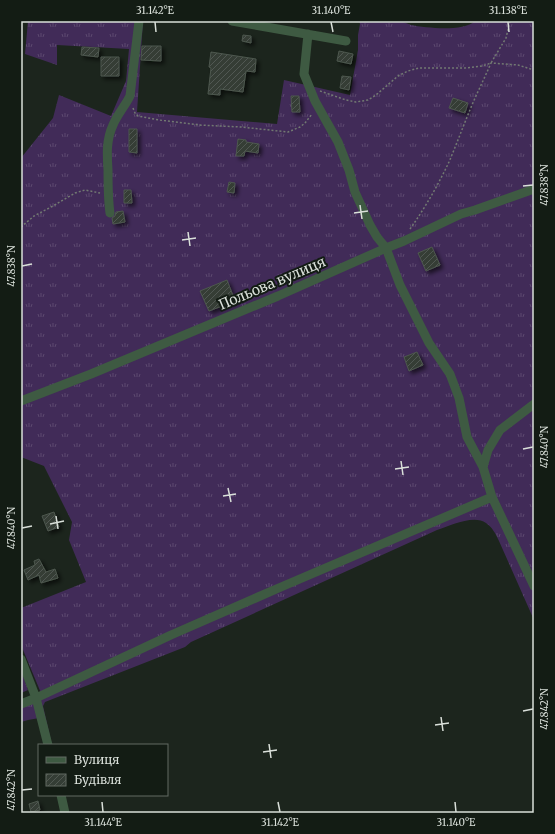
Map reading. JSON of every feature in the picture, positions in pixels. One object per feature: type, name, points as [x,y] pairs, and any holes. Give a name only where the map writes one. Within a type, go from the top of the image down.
[{"type":"street","points":[[110,213],[108,195],[108,140],[113,123],[130,96],[138,21]]},
{"type":"street","points":[[232,21],[346,40]]},
{"type":"street","points":[[308,34],[304,74],[314,101],[338,142],[349,170],[355,192],[370,225],[386,248],[400,285],[429,343],[450,374],[459,398],[467,437],[483,466],[492,497],[534,586]]},
{"type":"street","name":"Польова вулиця","points":[[21,401],[278,296],[404,241],[461,214],[534,189]]},
{"type":"street","points":[[483,466],[488,450],[500,430],[534,404]]},
{"type":"street","points":[[21,704],[178,632],[492,497]]},
{"type":"street","points":[[21,659],[36,698],[48,744]]},
{"type":"street","points":[[61,796],[65,813]]},
{"type":"path","points":[[404,241],[405,237],[426,205],[449,162],[491,63],[506,38],[510,21]]},
{"type":"path","points":[[310,88],[356,102],[368,100],[398,76],[408,70],[419,68],[465,68],[482,66],[491,63],[518,65],[534,70]]},
{"type":"path","points":[[130,96],[134,113],[138,116],[200,125],[241,127],[288,132],[300,127],[312,115],[314,110],[314,101]]},
{"type":"path","points":[[21,227],[34,216],[75,193],[85,190],[108,195]]},
{"type":"green space","points":[[28,21],[143,21],[137,112],[277,124],[284,80],[350,95],[358,50],[359,21],[398,21],[418,26],[454,28],[462,27],[475,21],[534,21],[534,620],[494,531],[486,523],[468,520],[437,530],[191,642],[185,647],[45,702],[43,706],[52,744],[39,718],[21,722],[21,701],[41,693],[21,645],[21,608],[86,582],[69,540],[72,522],[44,466],[21,457],[21,158],[53,118],[59,95],[111,116],[126,81],[129,49],[57,45],[57,65],[25,54]]},
{"type":"green space","points":[[21,669],[28,690],[21,693]]},
{"type":"building","points":[[243,35],[251,36],[251,43],[242,41]]},
{"type":"building","points":[[142,46],[161,46],[161,61],[141,60]]},
{"type":"building","points":[[82,47],[99,48],[98,57],[81,55]]},
{"type":"building","points":[[339,51],[353,54],[351,64],[337,61]]},
{"type":"building","points":[[211,52],[256,59],[255,72],[246,71],[243,92],[220,89],[220,95],[208,94]]},
{"type":"building","points":[[101,57],[119,57],[119,76],[101,76]]},
{"type":"building","points":[[342,76],[351,77],[349,90],[340,88]]},
{"type":"building","points":[[291,96],[299,96],[300,112],[292,112]]},
{"type":"building","points":[[453,98],[468,103],[465,113],[449,108]]},
{"type":"building","points":[[129,129],[137,129],[137,153],[129,152]]},
{"type":"building","points":[[238,139],[259,144],[258,153],[245,151],[244,156],[236,156]]},
{"type":"building","points":[[229,182],[235,183],[234,193],[227,192]]},
{"type":"building","points":[[124,190],[131,190],[132,203],[124,203]]},
{"type":"building","points":[[123,211],[125,222],[113,224],[112,218],[115,216],[116,212]]},
{"type":"building","points":[[432,247],[440,265],[426,271],[418,253]]},
{"type":"building","points":[[227,280],[235,301],[209,311],[200,291]]},
{"type":"building","points":[[417,352],[423,365],[409,371],[404,357]]},
{"type":"building","points":[[54,512],[59,527],[48,531],[42,516]]},
{"type":"building","points":[[39,559],[46,572],[55,569],[58,578],[41,583],[39,575],[28,580],[24,570],[35,565],[34,561]]},
{"type":"building","points":[[38,801],[40,810],[31,812],[29,804]]}]
